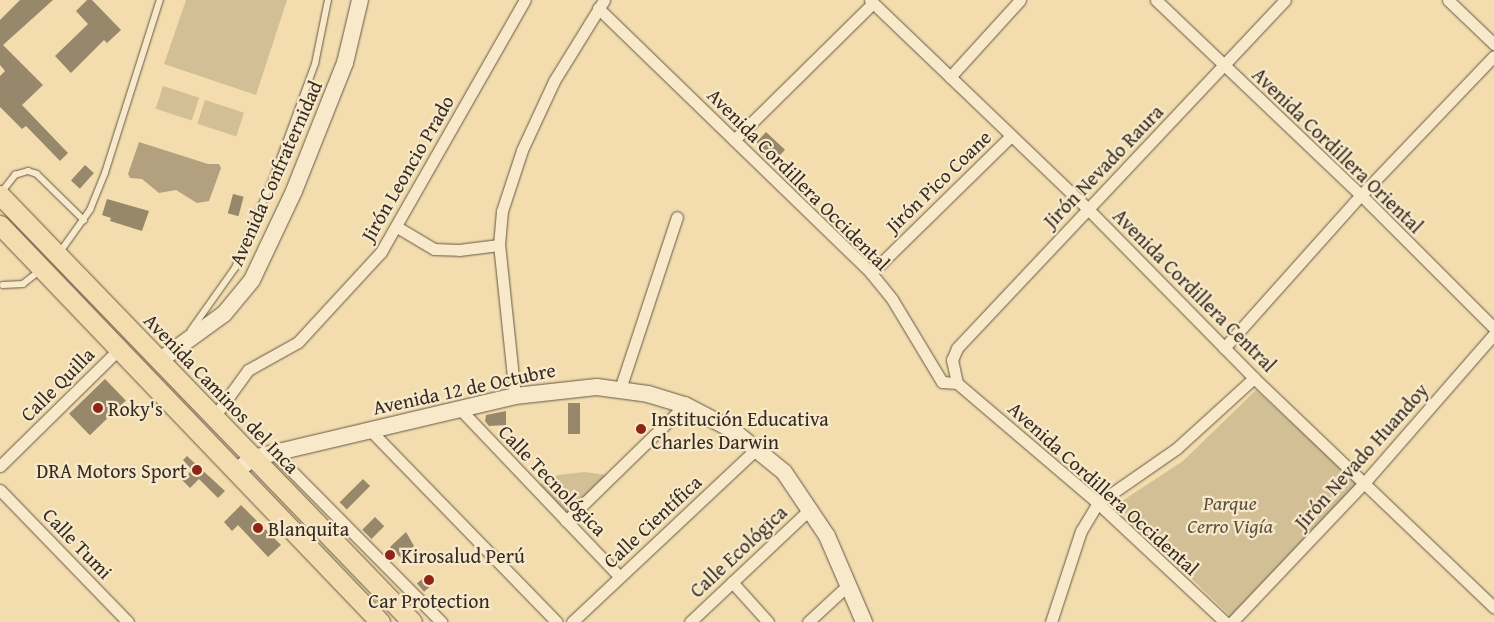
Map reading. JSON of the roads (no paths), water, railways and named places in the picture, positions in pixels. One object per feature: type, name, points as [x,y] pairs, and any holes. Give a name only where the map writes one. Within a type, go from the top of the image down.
[{"type":"main road","name":"Avenida Caminos del Inca","points":[[0,195],[412,622]]},
{"type":"main road","points":[[2,230],[380,622]]},
{"type":"street","name":"Avenida Confraternidad","points":[[144,377],[159,361],[224,314],[256,272],[294,191],[345,63],[360,0]]},
{"type":"street","name":"Jirón Leoncio Prado","points":[[214,417],[248,370],[298,342],[381,252],[397,228],[525,0]]},
{"type":"street","points":[[950,77],[1020,0]]},
{"type":"street","name":"Avenida Cordillera Oriental","points":[[1156,0],[1224,67],[1361,195],[1494,328]]},
{"type":"street","name":"Jirón Nevado Raura","points":[[958,383],[952,360],[957,348],[1224,67],[1285,0]]},
{"type":"street","points":[[1448,0],[1494,44]]},
{"type":"street","points":[[734,140],[871,1]]},
{"type":"street","name":"Avenida Cordillera Central","points":[[871,1],[1010,137],[1088,208],[1254,378],[1366,482],[1494,607]]},
{"type":"street","points":[[515,396],[499,245],[502,211],[522,150],[554,81],[601,4]]},
{"type":"street","name":"Avenida Cordillera Occidental","points":[[601,4],[734,140],[871,273],[892,300],[942,382],[958,383],[1098,503],[1225,622]]},
{"type":"street","points":[[1224,348],[1361,195],[1494,56]]},
{"type":"street","name":"Jirón Pico Coane","points":[[871,273],[1010,137]]},
{"type":"street","points":[[620,389],[677,217]]},
{"type":"street","points":[[397,228],[434,249],[459,250],[499,245]]},
{"type":"street","name":"Jirón Nevado Huandoy","points":[[1232,622],[1366,482],[1494,334]]},
{"type":"street","name":"Calle Quilla","points":[[0,466],[118,350]]},
{"type":"street","points":[[1052,622],[1081,531],[1098,503],[1177,448],[1254,378]]},
{"type":"street","name":"Avenida 12 de Octubre","points":[[235,472],[253,458],[369,429],[515,396],[570,388],[620,389],[685,404],[731,428],[784,472],[811,508],[849,584],[864,622]]},
{"type":"street","points":[[566,522],[685,404]]},
{"type":"street","name":"Calle Tecnológica","points":[[459,408],[620,577]]},
{"type":"street","points":[[369,429],[557,622]]},
{"type":"street","name":"Calle Científica","points":[[572,622],[757,448]]},
{"type":"street","points":[[274,453],[440,622]]},
{"type":"street","name":"Calle Tumi","points":[[0,490],[128,622]]},
{"type":"street","name":"Calle Ecológica","points":[[690,622],[811,508]]},
{"type":"street","points":[[732,582],[768,622]]},
{"type":"street","points":[[808,622],[849,584]]},
{"type":"lane","points":[[57,255],[84,220],[106,173],[160,0]]},
{"type":"lane","points":[[176,349],[212,304],[235,268],[315,64],[328,0]]},
{"type":"lane","points":[[0,195],[15,175],[28,171],[37,174],[84,220]]},
{"type":"lane","points":[[3,285],[23,284],[42,270]]},
{"type":"place","name":"Roky's","points":[[98,408]]},
{"type":"place","name":"Institución Educativa Charles Darwin","points":[[641,429]]},
{"type":"place","name":"DRA Motors Sport","points":[[197,470]]},
{"type":"place","name":"Blanquita","points":[[258,528]]},
{"type":"place","name":"Kirosalud Perú","points":[[390,555]]},
{"type":"place","name":"Car Protection","points":[[429,580]]},
{"type":"park label","name":"Parque Cerro Vigía","points":[[1230,514]]}]
